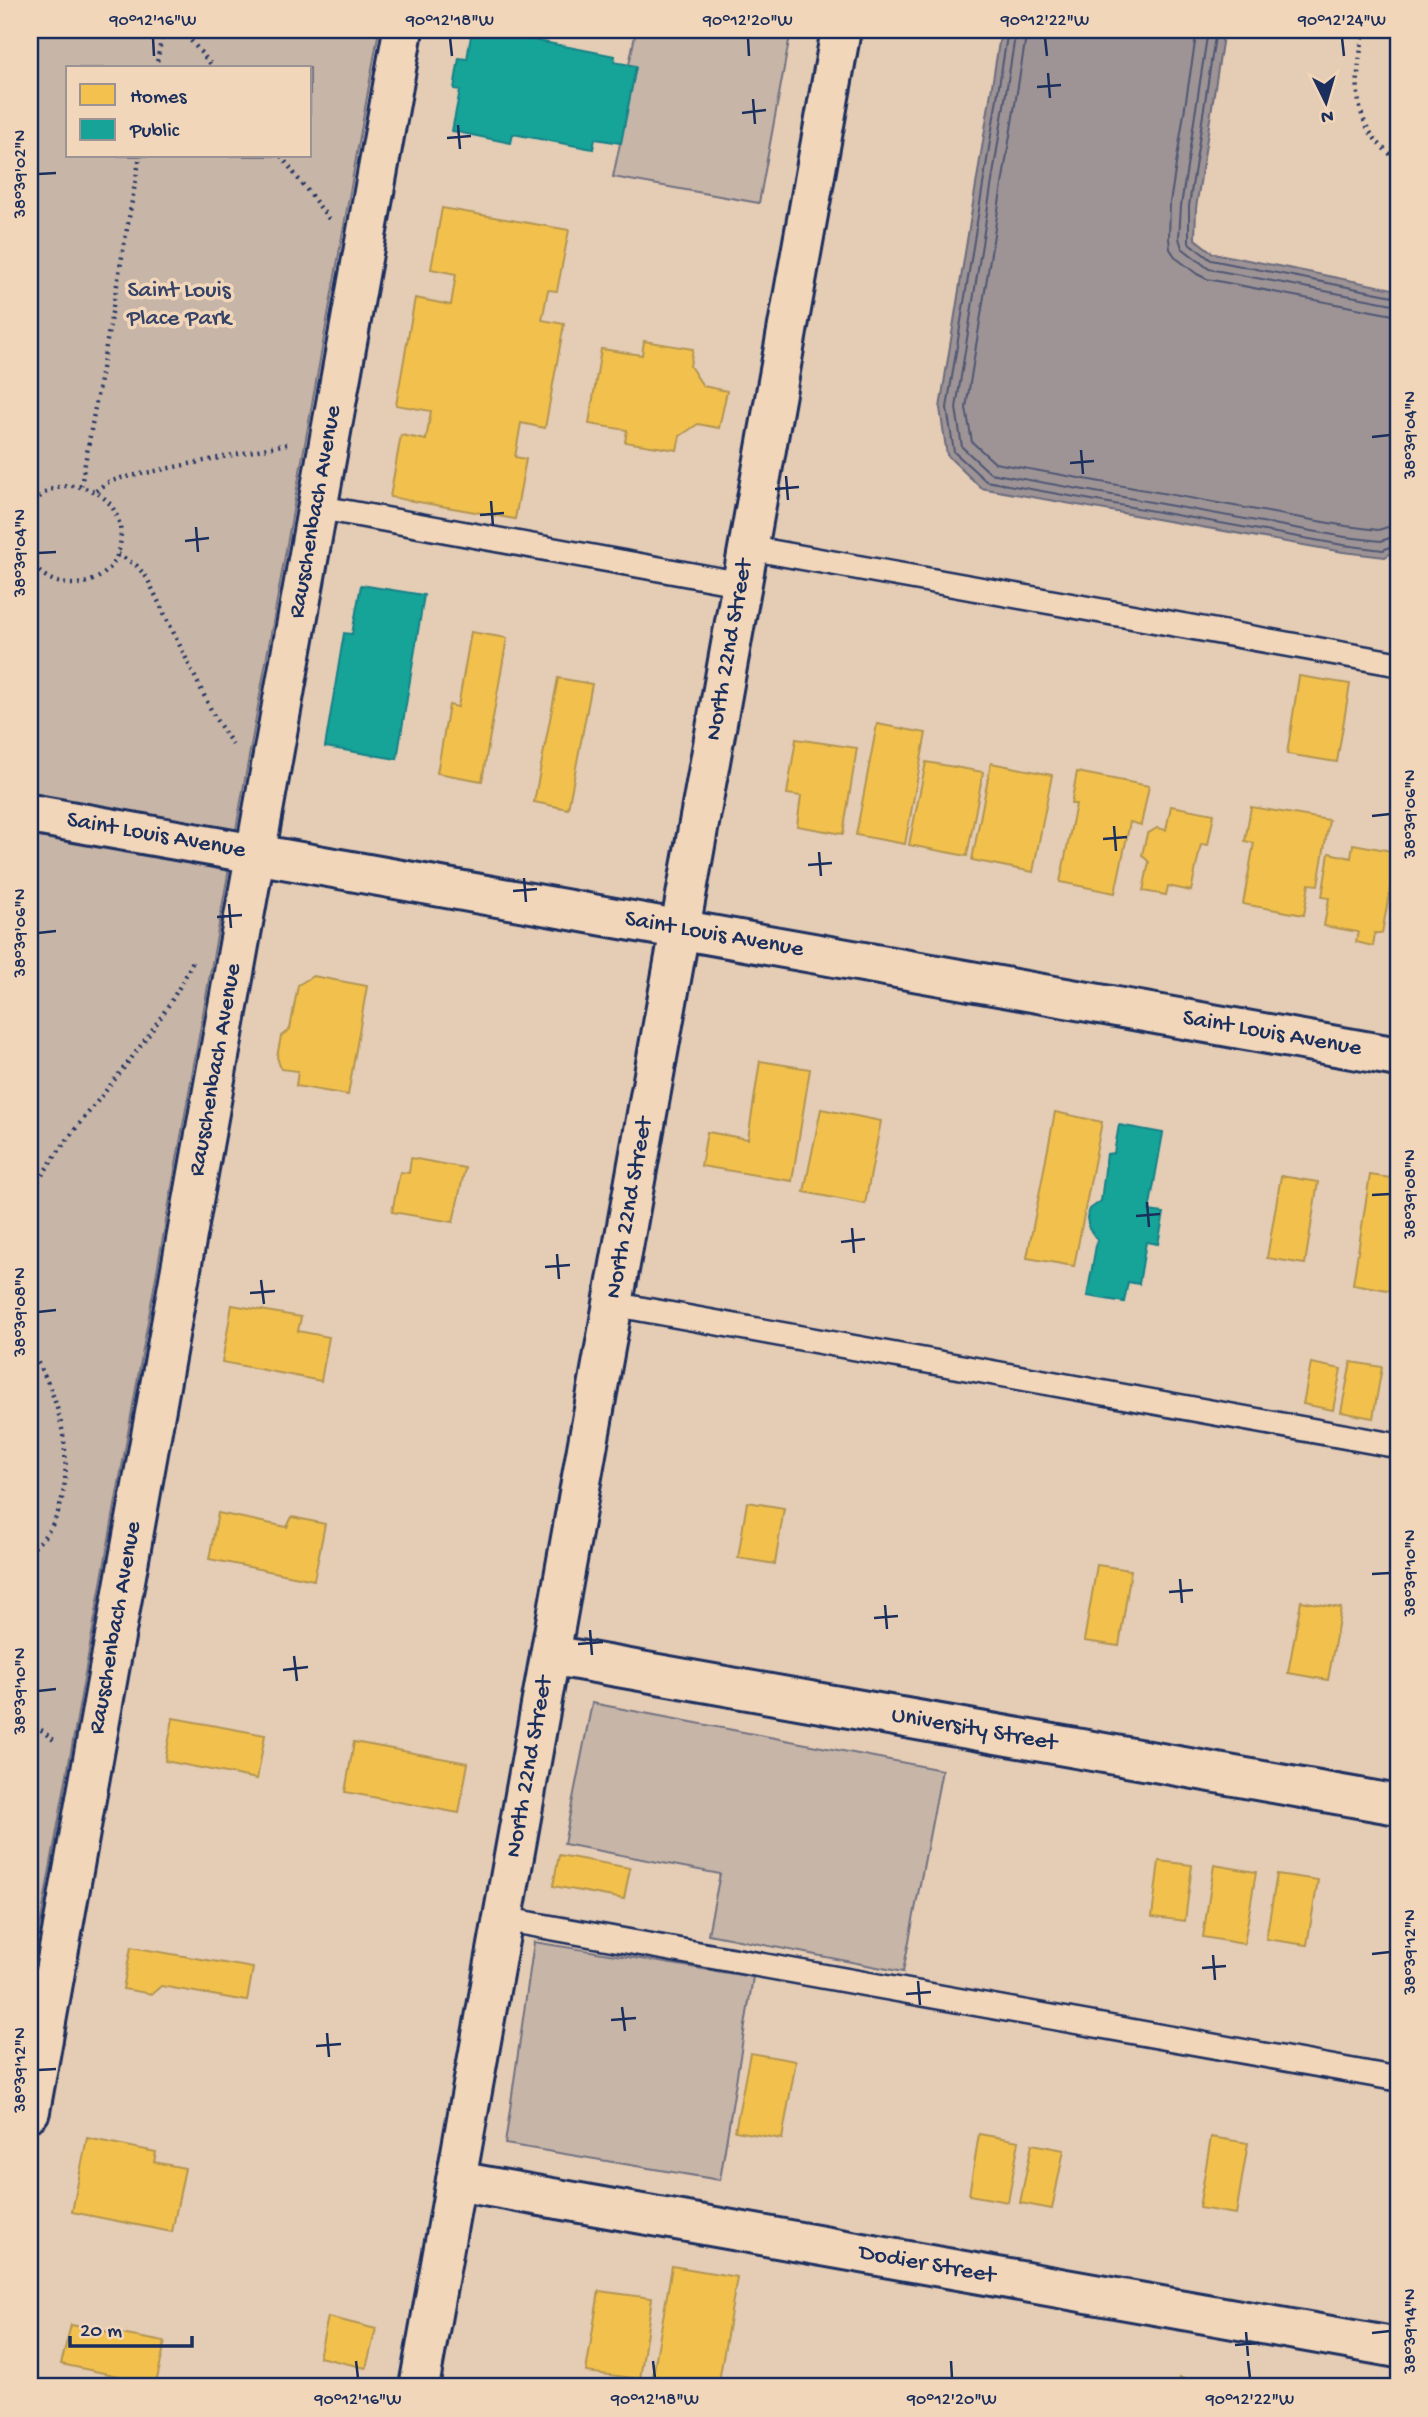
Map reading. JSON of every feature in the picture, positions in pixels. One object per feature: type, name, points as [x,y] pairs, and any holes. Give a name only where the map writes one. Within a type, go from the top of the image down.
[{"type":"street","name":"Rauschenbach Avenue","points":[[30,2111],[403,30]]},
{"type":"street","name":"North 22nd Street","points":[[419,2387],[841,30]]},
{"type":"street","name":"Saint Louis Avenue","points":[[30,814],[1398,1057]]},
{"type":"street","name":"University Street","points":[[550,1655],[1398,1805]]},
{"type":"street","name":"Dodier Street","points":[[456,2181],[1398,2348]]},
{"type":"lane","points":[[317,507],[742,584]]},
{"type":"lane","points":[[748,548],[1398,664]]},
{"type":"lane","points":[[613,1304],[1398,1446]]},
{"type":"lane","points":[[503,1919],[1398,2079]]},
{"type":"path","points":[[156,66],[163,30]]},
{"type":"path","points":[[182,30],[212,66]]},
{"type":"path","points":[[1364,30],[1356,75],[1358,103],[1368,128],[1385,151],[1398,160]]},
{"type":"path","points":[[81,486],[140,158]]},
{"type":"path","points":[[283,158],[328,218],[332,229]]},
{"type":"path","points":[[96,491],[106,483],[121,478],[271,449],[286,445],[294,439]]},
{"type":"path","points":[[30,508],[50,489],[64,485],[81,486],[96,491],[108,500],[117,512],[121,526],[118,554],[108,569],[95,579],[80,584],[64,584],[48,579],[35,569],[30,561]]},
{"type":"path","points":[[118,554],[137,566],[147,579],[215,718],[236,751]]},
{"type":"path","points":[[30,1192],[71,1135],[121,1074],[164,1013],[184,981],[198,951]]},
{"type":"path","points":[[30,1351],[42,1367],[56,1400],[65,1458],[63,1487],[52,1525],[30,1552]]},
{"type":"path","points":[[30,1721],[65,1748]]},
{"type":"green space","name":"Saint Louis Place Park","points":[[30,30],[379,30],[30,1981]]},
{"type":"green space","points":[[636,30],[791,30],[759,203],[613,177],[636,67],[629,65]]},
{"type":"green space","points":[[592,1703],[942,1770],[903,1972],[708,1934],[720,1874],[564,1844]]},
{"type":"green space","points":[[534,1942],[753,1977],[720,2180],[505,2144]]},
{"type":"water","points":[[1001,30],[1224,30],[1196,208],[1195,239],[1213,253],[1398,290],[1398,549],[1385,557],[1343,552],[981,488],[947,455],[940,408]]},
{"type":"building: Homes","points":[[442,208],[569,230],[557,291],[548,290],[542,320],[564,324],[545,428],[521,423],[515,457],[526,459],[515,519],[390,497],[401,435],[426,440],[431,411],[396,405],[415,298],[451,305],[456,274],[431,269]]},
{"type":"building: Homes","points":[[644,341],[693,349],[690,366],[703,386],[727,391],[719,428],[698,424],[680,436],[677,450],[625,442],[627,430],[589,424],[601,349],[642,355]]},
{"type":"building: Homes","points":[[471,632],[507,638],[482,781],[437,773],[449,705],[458,707]]},
{"type":"building: Homes","points":[[1299,676],[1350,684],[1337,762],[1287,754]]},
{"type":"building: Homes","points":[[558,678],[592,684],[568,809],[534,802]]},
{"type":"building: Homes","points":[[877,724],[926,733],[905,844],[856,835]]},
{"type":"building: Homes","points":[[796,739],[857,748],[843,834],[797,826],[801,796],[787,794]]},
{"type":"building: Homes","points":[[926,762],[983,772],[967,856],[909,845]]},
{"type":"building: Homes","points":[[991,763],[1052,775],[1033,872],[972,860]]},
{"type":"building: Homes","points":[[1077,772],[1149,786],[1141,825],[1130,822],[1115,893],[1060,882],[1076,804],[1071,804]]},
{"type":"building: Homes","points":[[1171,806],[1214,814],[1208,845],[1201,844],[1191,891],[1168,886],[1166,895],[1143,891],[1149,862],[1142,855],[1147,834],[1157,828],[1166,830]]},
{"type":"building: Homes","points":[[1251,807],[1329,820],[1318,885],[1309,884],[1304,915],[1243,904],[1254,843],[1245,841]]},
{"type":"building: Homes","points":[[1353,844],[1397,852],[1382,933],[1375,933],[1373,946],[1356,942],[1358,932],[1324,926],[1329,898],[1322,897],[1329,853],[1351,858]]},
{"type":"building: Homes","points":[[313,976],[367,986],[348,1095],[296,1086],[298,1071],[281,1069],[277,1057],[281,1036],[290,1029],[298,985]]},
{"type":"building: Homes","points":[[760,1061],[810,1069],[792,1181],[701,1166],[707,1132],[748,1139]]},
{"type":"building: Homes","points":[[821,1109],[881,1121],[865,1204],[804,1192]]},
{"type":"building: Homes","points":[[1055,1112],[1102,1122],[1074,1266],[1027,1258]]},
{"type":"building: Homes","points":[[411,1158],[465,1168],[453,1222],[392,1212],[400,1172],[409,1173]]},
{"type":"building: Homes","points":[[1370,1175],[1398,1179],[1398,1259],[1393,1291],[1353,1284]]},
{"type":"building: Homes","points":[[1281,1176],[1318,1182],[1305,1264],[1267,1258]]},
{"type":"building: Homes","points":[[232,1305],[301,1317],[298,1331],[329,1337],[321,1381],[222,1362]]},
{"type":"building: Homes","points":[[1351,1362],[1382,1367],[1373,1418],[1341,1412]]},
{"type":"building: Homes","points":[[1311,1363],[1341,1369],[1333,1410],[1303,1404]]},
{"type":"building: Homes","points":[[747,1502],[784,1508],[775,1564],[738,1558]]},
{"type":"building: Homes","points":[[218,1513],[287,1527],[292,1517],[325,1524],[314,1580],[209,1559]]},
{"type":"building: Homes","points":[[1097,1565],[1131,1570],[1119,1646],[1084,1641]]},
{"type":"building: Homes","points":[[1301,1601],[1341,1608],[1328,1680],[1288,1673]]},
{"type":"building: Homes","points":[[173,1718],[265,1735],[257,1779],[165,1761]]},
{"type":"building: Homes","points":[[354,1742],[468,1763],[459,1813],[345,1792]]},
{"type":"building: Homes","points":[[559,1855],[630,1868],[624,1899],[553,1886]]},
{"type":"building: Homes","points":[[1159,1861],[1192,1865],[1185,1921],[1152,1917]]},
{"type":"building: Homes","points":[[1214,1865],[1256,1872],[1244,1944],[1203,1937]]},
{"type":"building: Homes","points":[[1277,1874],[1318,1880],[1307,1945],[1266,1939]]},
{"type":"building: Homes","points":[[131,1947],[253,1968],[247,2001],[161,1986],[152,1994],[123,1989]]},
{"type":"building: Homes","points":[[750,2053],[796,2061],[782,2139],[735,2131]]},
{"type":"building: Homes","points":[[979,2134],[1019,2141],[1008,2202],[969,2195]]},
{"type":"building: Homes","points":[[1211,2137],[1248,2143],[1236,2214],[1199,2208]]},
{"type":"building: Homes","points":[[87,2138],[156,2152],[154,2162],[185,2168],[172,2232],[72,2212]]},
{"type":"building: Homes","points":[[1032,2144],[1064,2150],[1052,2209],[1020,2203]]},
{"type":"building: Homes","points":[[672,2266],[737,2277],[718,2387],[651,2387]]},
{"type":"building: Homes","points":[[599,2291],[652,2298],[640,2379],[586,2372]]},
{"type":"building: Homes","points":[[328,2317],[376,2329],[366,2368],[319,2357]]},
{"type":"building: Homes","points":[[71,2325],[165,2342],[156,2384],[61,2364]]},
{"type":"building: Homes","points":[[1180,2378],[1221,2387],[1178,2387]]},
{"type":"building: Public","points":[[472,30],[520,30],[535,33],[533,40],[615,56],[614,62],[636,66],[621,143],[595,139],[593,149],[513,134],[511,143],[452,131],[460,90],[454,89],[459,58],[467,59]]},
{"type":"building: Public","points":[[361,585],[424,595],[397,759],[325,747],[344,633],[352,634]]},
{"type":"building: Public","points":[[1119,1125],[1163,1133],[1149,1211],[1164,1213],[1158,1244],[1146,1242],[1139,1284],[1128,1282],[1124,1302],[1087,1296],[1097,1240],[1089,1228],[1087,1218],[1090,1209],[1101,1201],[1107,1154],[1114,1153]]}]
